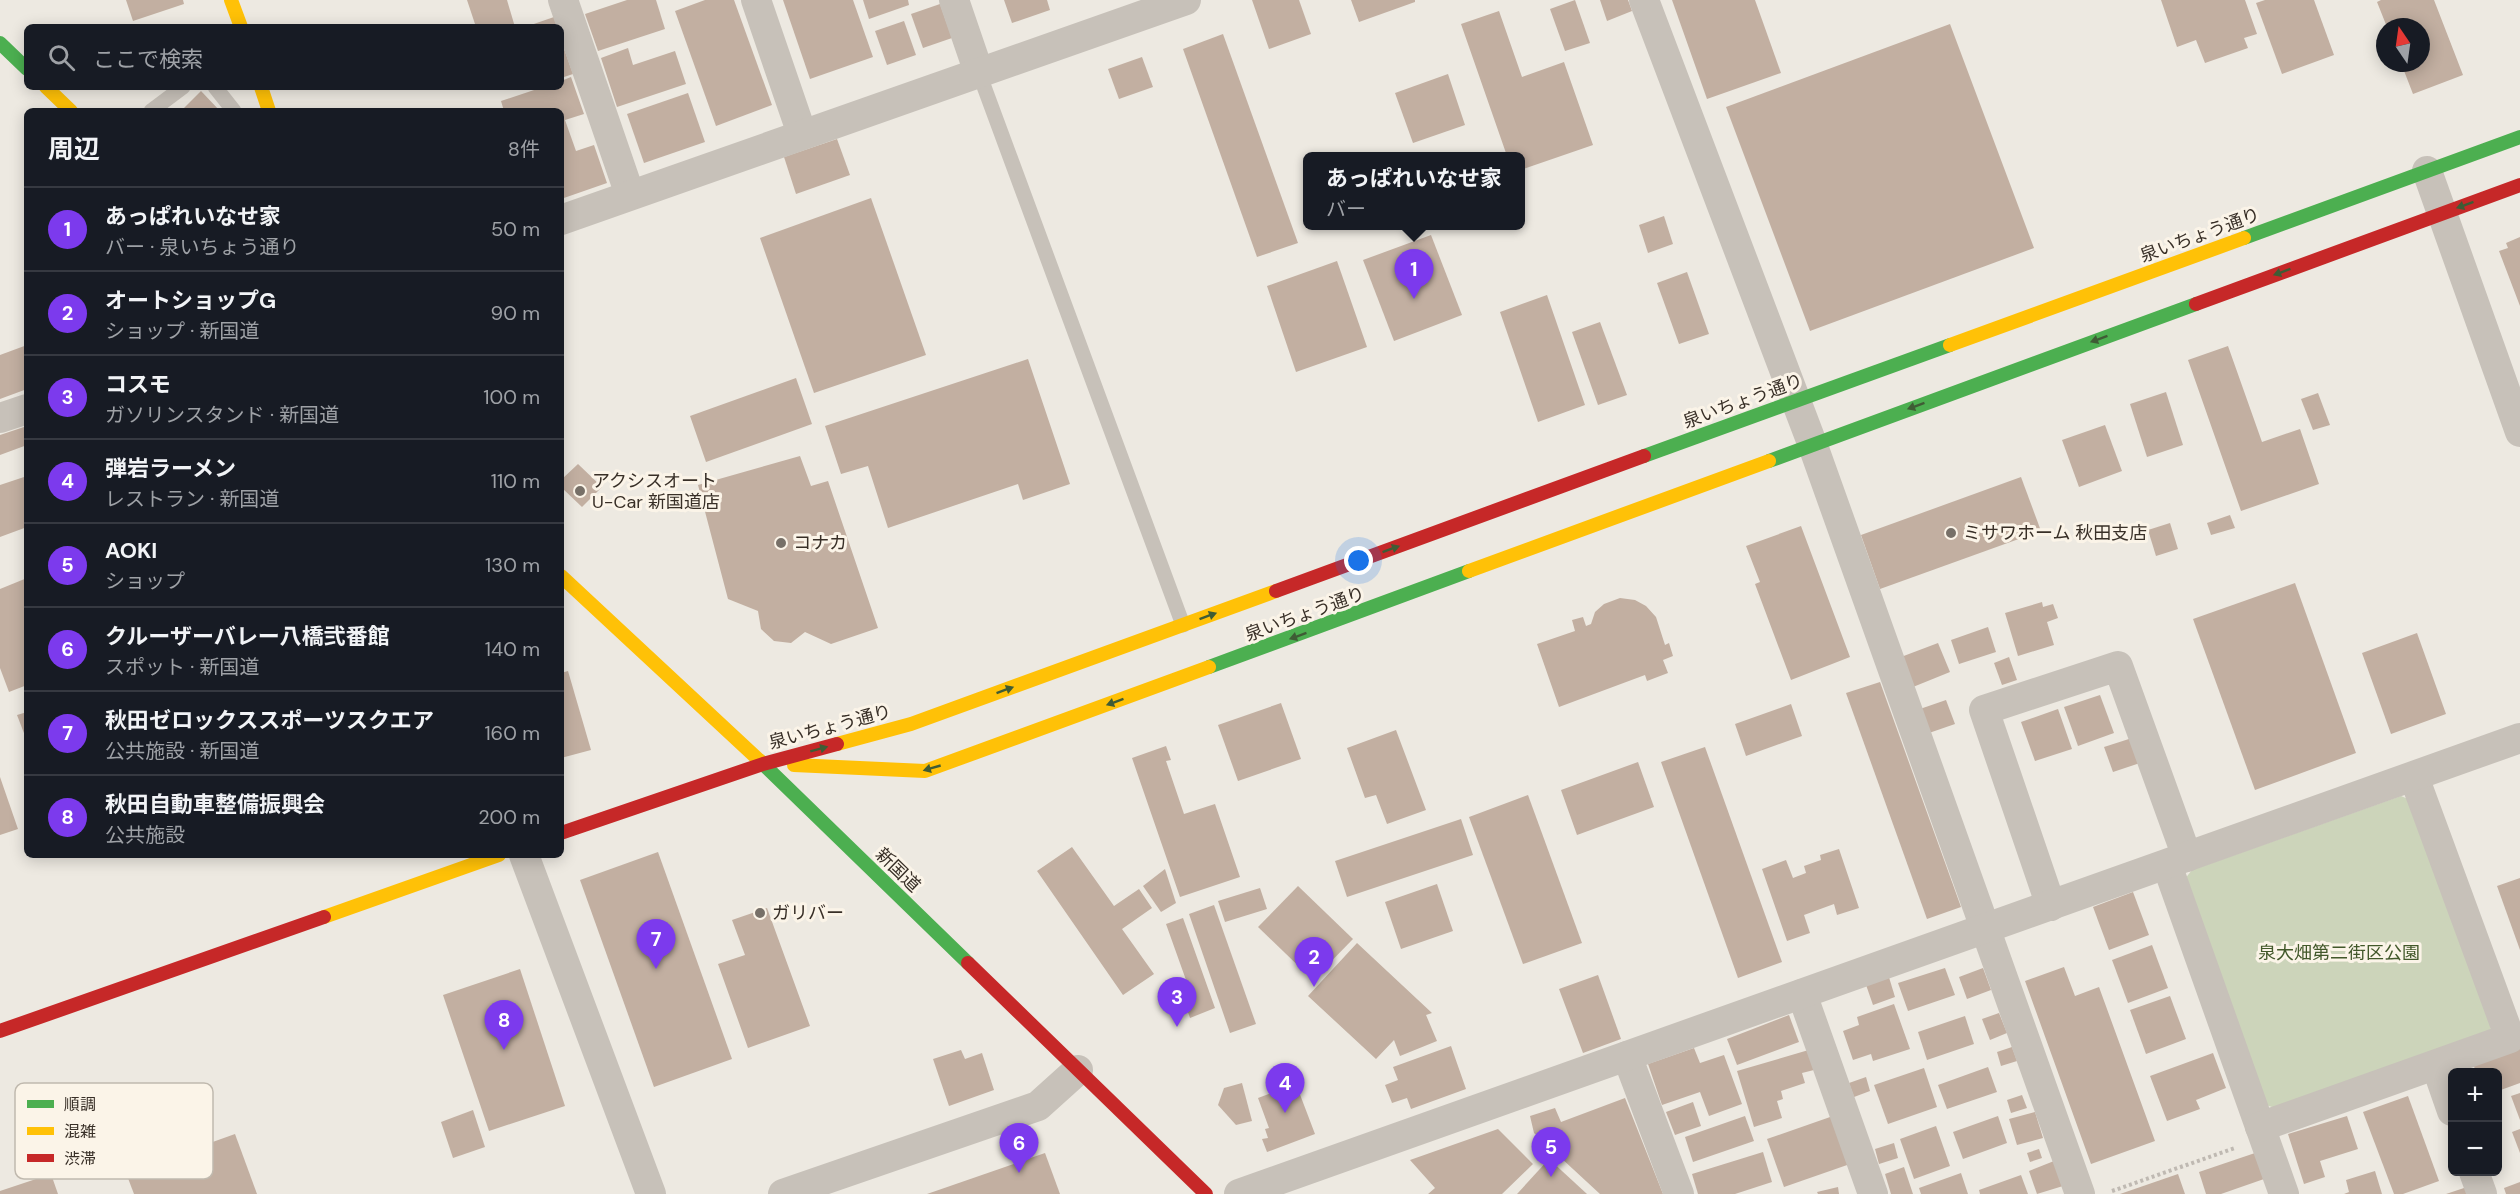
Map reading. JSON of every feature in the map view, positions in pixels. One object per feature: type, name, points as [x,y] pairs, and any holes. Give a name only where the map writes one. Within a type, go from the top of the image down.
[{"type":"main road","points":[[231,0],[240,24]]},
{"type":"main road","points":[[0,43],[24,66]]},
{"type":"main road","points":[[49,90],[68,108]]},
{"type":"main road","points":[[262,90],[268,108]]},
{"type":"main road","name":"泉いちょう通り","points":[[762,764],[911,724],[2520,137]]},
{"type":"main road","name":"泉いちょう通り","points":[[762,764],[925,771],[1353,616],[1812,443],[2520,185]]},
{"type":"main road","name":"新国道","points":[[564,579],[762,764],[1206,1194]]},
{"type":"main road","points":[[564,832],[762,764]]},
{"type":"main road","points":[[0,1031],[490,858]]},
{"type":"street","points":[[563,0],[630,195]]},
{"type":"street","points":[[756,0],[802,134]]},
{"type":"street","points":[[954,0],[979,73]]},
{"type":"street","points":[[564,219],[979,73],[1154,5],[1186,0]]},
{"type":"street","points":[[1644,0],[1812,443],[2080,1194]]},
{"type":"street","points":[[2427,171],[2520,432]]},
{"type":"street","points":[[0,418],[24,410]]},
{"type":"street","points":[[2051,906],[1984,710],[2118,666],[2260,1127],[2284,1194]]},
{"type":"street","points":[[1239,1194],[2520,738]]},
{"type":"street","points":[[2260,1127],[2510,1038],[2414,777]]},
{"type":"street","points":[[525,858],[651,1194]]},
{"type":"street","points":[[1802,994],[1873,1194]]},
{"type":"street","points":[[1627,1056],[1679,1194]]},
{"type":"street","points":[[2436,1065],[2448,1100]]},
{"type":"street","points":[[783,1194],[1038,1106],[1078,1070]]},
{"type":"street","points":[[2475,1176],[2482,1194]]},
{"type":"lane","points":[[979,73],[1183,625]]},
{"type":"lane","points":[[155,108],[179,90]]},
{"type":"lane","points":[[217,90],[232,108]]},
{"type":"path","points":[[2103,1194],[2246,1144],[2260,1127]]},
{"type":"green space","name":"泉大畑第二街区公園","points":[[2401,796],[2413,801],[2493,1026],[2483,1038],[2275,1108],[2263,1104],[2184,880],[2192,870]]},
{"type":"building","points":[[126,0],[183,0],[184,4],[133,21]]},
{"type":"building","points":[[467,0],[507,0],[514,24],[475,24]]},
{"type":"building","points":[[627,0],[656,0],[665,29],[598,51],[585,14]]},
{"type":"building","points":[[705,0],[734,0],[772,105],[716,126],[675,11]]},
{"type":"building","points":[[783,0],[853,0],[873,57],[810,79]]},
{"type":"building","points":[[863,0],[908,0],[909,5],[869,19]]},
{"type":"building","points":[[1004,0],[1047,0],[1050,10],[1012,23]]},
{"type":"building","points":[[1252,0],[1299,0],[1311,34],[1269,49]]},
{"type":"building","points":[[1351,0],[1415,0],[1415,2],[1359,22]]},
{"type":"building","points":[[1575,0],[1590,43],[1565,51],[1550,9]]},
{"type":"building","points":[[1600,0],[1628,0],[1632,11],[1607,21]]},
{"type":"building","points":[[1672,0],[1755,0],[1781,73],[1707,99]]},
{"type":"building","points":[[2161,0],[2245,0],[2257,34],[2244,38],[2248,48],[2205,63],[2196,40],[2177,47]]},
{"type":"building","points":[[2265,0],[2314,0],[2334,55],[2282,74],[2256,3]]},
{"type":"building","points":[[2381,0],[2434,0],[2463,75],[2413,94],[2404,72],[2430,72],[2430,18],[2383,18],[2377,2]]},
{"type":"building","points":[[940,4],[952,38],[923,48],[911,14]]},
{"type":"building","points":[[1499,11],[1522,77],[1564,62],[1593,145],[1525,168],[1525,152],[1506,152],[1461,24]]},
{"type":"building","points":[[554,17],[556,24],[534,24]]},
{"type":"building","points":[[904,21],[916,55],[887,65],[875,31]]},
{"type":"building","points":[[1950,24],[2034,248],[1810,331],[1726,107]]},
{"type":"building","points":[[1223,34],[1298,243],[1257,257],[1183,49]]},
{"type":"building","points":[[564,48],[573,74],[564,77]]},
{"type":"building","points":[[628,48],[633,65],[675,51],[686,84],[617,107],[601,58]]},
{"type":"building","points":[[1142,57],[1153,87],[1119,99],[1108,69]]},
{"type":"building","points":[[1448,74],[1465,125],[1413,143],[1395,93]]},
{"type":"building","points":[[571,77],[584,114],[565,120],[576,151],[594,145],[607,183],[564,198],[564,108],[503,108],[501,101],[534,90],[564,90],[564,80]]},
{"type":"building","points":[[201,91],[217,108],[184,108]]},
{"type":"building","points":[[688,93],[705,142],[644,163],[627,114]]},
{"type":"building","points":[[837,139],[850,175],[796,194],[784,157]]},
{"type":"building","points":[[871,198],[926,355],[814,393],[760,238]]},
{"type":"building","points":[[1664,216],[1673,244],[1648,253],[1639,225]]},
{"type":"building","points":[[1431,235],[1462,315],[1394,341],[1363,260]]},
{"type":"building","points":[[2520,237],[2520,306],[2499,251],[2508,248],[2506,243]]},
{"type":"building","points":[[1337,261],[1367,347],[1296,372],[1267,286]]},
{"type":"building","points":[[1687,272],[1709,334],[1679,344],[1657,283]]},
{"type":"building","points":[[1547,295],[1585,405],[1538,422],[1500,312]]},
{"type":"building","points":[[1600,322],[1627,395],[1598,405],[1572,332]]},
{"type":"building","points":[[24,346],[24,390],[0,399],[0,355]]},
{"type":"building","points":[[2228,346],[2262,442],[2300,429],[2319,484],[2241,511],[2188,360]]},
{"type":"building","points":[[1028,359],[1070,484],[1023,500],[1018,484],[888,528],[868,466],[841,474],[825,426]]},
{"type":"building","points":[[796,378],[812,424],[706,462],[690,416]]},
{"type":"building","points":[[2166,392],[2183,445],[2147,457],[2130,404]]},
{"type":"building","points":[[2318,393],[2330,425],[2313,430],[2301,399]]},
{"type":"building","points":[[2105,425],[2122,471],[2079,487],[2062,440]]},
{"type":"building","points":[[24,427],[24,446],[0,455],[0,435]]},
{"type":"building","name":"コナカ","points":[[800,456],[811,486],[828,481],[878,628],[831,644],[805,632],[791,643],[774,641],[761,629],[758,611],[728,599],[698,485]]},
{"type":"building","points":[[578,464],[602,487],[582,507],[564,490],[564,477]]},
{"type":"building","points":[[24,477],[24,528],[0,537],[0,485]]},
{"type":"building","name":"ミサワホーム 秋田支店","points":[[2021,477],[2041,531],[1880,589],[1861,535]]},
{"type":"building","points":[[2230,515],[2235,528],[2211,535],[2207,523]]},
{"type":"building","points":[[2170,523],[2178,549],[2156,556],[2148,530]]},
{"type":"building","points":[[1801,526],[1850,657],[1791,680],[1755,584],[1760,582],[1746,546]]},
{"type":"building","points":[[24,579],[24,686],[9,692],[0,668],[0,589]]},
{"type":"building","points":[[2295,583],[2356,753],[2255,790],[2193,619]]},
{"type":"building","points":[[1620,598],[1635,600],[1646,606],[1656,617],[1665,645],[1669,643],[1673,656],[1663,660],[1668,673],[1647,681],[1645,675],[1559,707],[1537,644],[1575,631],[1572,620],[1583,617],[1586,626],[1591,624],[1595,612],[1604,604]]},
{"type":"building","points":[[2042,602],[2043,607],[2053,604],[2058,618],[2047,622],[2054,645],[2018,656],[2005,613]]},
{"type":"building","points":[[1988,627],[1996,652],[1959,664],[1951,640]]},
{"type":"building","points":[[2417,633],[2446,714],[2391,734],[2362,653]]},
{"type":"building","points":[[1938,643],[1950,672],[1913,687],[1901,657]]},
{"type":"building","points":[[2009,657],[2017,680],[2002,685],[1994,663]]},
{"type":"building","points":[[568,671],[591,750],[564,757],[564,672]]},
{"type":"building","points":[[1880,682],[1961,907],[1927,919],[1846,693]]},
{"type":"building","points":[[2100,695],[2114,733],[2078,746],[2064,707]]},
{"type":"building","points":[[1946,700],[1955,724],[1929,733],[1920,709]]},
{"type":"building","points":[[1281,703],[1301,759],[1238,781],[1218,725]]},
{"type":"building","points":[[1791,704],[1802,736],[1746,756],[1735,724]]},
{"type":"building","points":[[2058,709],[2072,749],[2035,761],[2021,722]]},
{"type":"building","points":[[24,713],[24,733],[17,715]]},
{"type":"building","points":[[1396,730],[1426,810],[1387,824],[1376,795],[1365,798],[1347,748]]},
{"type":"building","points":[[2132,738],[2140,763],[2113,772],[2104,747]]},
{"type":"building","points":[[1166,746],[1171,760],[1166,761],[1184,814],[1215,804],[1240,877],[1180,897],[1132,758]]},
{"type":"building","points":[[1705,747],[1782,962],[1738,978],[1661,762]]},
{"type":"building","points":[[1638,762],[1654,807],[1577,835],[1561,790]]},
{"type":"building","points":[[0,777],[18,829],[0,835]]},
{"type":"building","points":[[1528,795],[1582,943],[1523,964],[1469,817]]},
{"type":"building","points":[[1461,819],[1473,855],[1347,897],[1335,861]]},
{"type":"building","points":[[1072,847],[1114,906],[1139,889],[1152,908],[1122,929],[1154,974],[1123,995],[1037,871]]},
{"type":"building","points":[[1839,849],[1859,908],[1837,915],[1834,904],[1804,915],[1810,933],[1787,941],[1762,869],[1786,860],[1793,878],[1806,873],[1804,866],[1821,860],[1820,855]]},
{"type":"building","points":[[658,852],[732,1059],[654,1087],[580,880]]},
{"type":"building","points":[[1165,869],[1176,903],[1161,912],[1143,886]]},
{"type":"building","points":[[2520,878],[2520,950],[2497,886]]},
{"type":"building","points":[[1437,884],[1453,931],[1401,949],[1385,902]]},
{"type":"building","points":[[1298,886],[1353,939],[1313,980],[1258,927]]},
{"type":"building","points":[[1260,888],[1267,909],[1225,922],[1218,901]]},
{"type":"building","points":[[2133,892],[2149,935],[2109,950],[2093,907]]},
{"type":"building","points":[[1214,905],[1256,1024],[1230,1033],[1189,914]]},
{"type":"building","points":[[767,908],[810,1026],[748,1048],[718,964],[745,955],[732,920]]},
{"type":"building","points":[[1183,918],[1215,1008],[1190,1018],[1178,983],[1186,980],[1166,924]]},
{"type":"building","points":[[1357,943],[1432,1013],[1426,1015],[1437,1041],[1400,1056],[1394,1040],[1376,1059],[1308,996]]},
{"type":"building","points":[[2152,945],[2168,988],[2128,1003],[2112,960]]},
{"type":"building","points":[[2064,967],[2075,996],[2099,987],[2155,1141],[2091,1164],[2025,981]]},
{"type":"building","points":[[1945,968],[1955,995],[1908,1011],[1898,983]]},
{"type":"building","points":[[1983,968],[1991,990],[1967,999],[1959,977]]},
{"type":"building","points":[[520,969],[565,1106],[489,1131],[443,995]]},
{"type":"building","points":[[1888,974],[1895,997],[1873,1005],[1865,982]]},
{"type":"building","points":[[1598,975],[1621,1039],[1583,1053],[1559,989]]},
{"type":"building","points":[[2170,996],[2186,1039],[2146,1054],[2130,1010]]},
{"type":"building","points":[[1894,1004],[1910,1049],[1873,1061],[1871,1054],[1853,1060],[1843,1031],[1859,1025],[1857,1017]]},
{"type":"building","points":[[1999,1013],[2007,1033],[1990,1040],[1982,1019]]},
{"type":"building","points":[[1789,1015],[1799,1042],[1737,1065],[1727,1039]]},
{"type":"building","points":[[1965,1016],[1974,1044],[1927,1060],[1918,1032]]},
{"type":"building","points":[[2520,1041],[2520,1083],[2502,1090],[2502,1068],[2475,1068],[2471,1058]]},
{"type":"building","points":[[1451,1046],[1466,1089],[1411,1109],[1407,1098],[1392,1103],[1385,1085],[1398,1080],[1393,1067]]},
{"type":"building","points":[[2012,1047],[2017,1061],[2001,1066],[1997,1052]]},
{"type":"building","points":[[1694,1048],[1700,1063],[1724,1055],[1742,1104],[1709,1116],[1700,1092],[1662,1105],[1648,1064]]},
{"type":"building","points":[[1812,1049],[1818,1069],[1802,1073],[1805,1083],[1781,1091],[1783,1099],[1777,1101],[1782,1118],[1754,1127],[1737,1071]]},
{"type":"building","points":[[961,1050],[965,1059],[982,1053],[994,1090],[949,1106],[933,1059]]},
{"type":"building","points":[[2213,1053],[2226,1088],[2196,1100],[2200,1109],[2167,1121],[2150,1076]]},
{"type":"building","points":[[1988,1067],[1997,1092],[1947,1109],[1938,1085]]},
{"type":"building","points":[[1924,1068],[1937,1107],[1888,1124],[1874,1085]]},
{"type":"building","points":[[1866,1077],[1870,1091],[1854,1097],[1849,1083]]},
{"type":"building","points":[[1242,1083],[1252,1121],[1236,1125],[1218,1105],[1224,1088]]},
{"type":"building","points":[[1296,1084],[1315,1134],[1267,1152],[1262,1139],[1268,1138],[1265,1129],[1269,1128],[1258,1098]]},
{"type":"building","points":[[2520,1093],[2520,1120],[2511,1096]]},
{"type":"building","points":[[2022,1095],[2027,1108],[2011,1113],[2007,1100]]},
{"type":"building","points":[[2408,1096],[2439,1181],[2403,1194],[2394,1194],[2363,1112]]},
{"type":"building","points":[[1625,1098],[1663,1194],[1600,1194],[1534,1133],[1530,1116],[1555,1108],[1561,1122]]},
{"type":"building","points":[[1693,1102],[1701,1126],[1675,1135],[1666,1112]]},
{"type":"building","points":[[473,1110],[485,1147],[453,1158],[441,1122]]},
{"type":"building","points":[[2035,1112],[2043,1138],[2017,1145],[2009,1119]]},
{"type":"building","points":[[1745,1116],[1754,1141],[1693,1162],[1685,1137]]},
{"type":"building","points":[[1833,1116],[1850,1164],[1784,1187],[1767,1139]]},
{"type":"building","points":[[1998,1116],[2007,1143],[1963,1159],[1953,1132]]},
{"type":"building","points":[[2347,1116],[2358,1149],[2320,1161],[2325,1177],[2304,1184],[2288,1134]]},
{"type":"building","points":[[1936,1126],[1950,1166],[1914,1179],[1900,1139]]},
{"type":"building","points":[[1498,1129],[1533,1164],[1502,1194],[1428,1194],[1435,1188],[1410,1160]]},
{"type":"building","points":[[2520,1129],[2520,1153],[2512,1132]]},
{"type":"building","points":[[235,1134],[257,1194],[134,1194],[128,1179],[213,1179],[213,1142]]},
{"type":"building","points":[[1894,1143],[1898,1158],[1879,1164],[1875,1149]]},
{"type":"building","points":[[2039,1149],[2042,1158],[2030,1162],[2027,1153]]},
{"type":"building","points":[[1763,1152],[1772,1182],[1735,1194],[1698,1194],[1692,1174]]},
{"type":"building","points":[[1045,1153],[1060,1194],[927,1194]]},
{"type":"building","points":[[2255,1153],[2264,1179],[2221,1194],[2206,1194],[2199,1172]]},
{"type":"building","points":[[1549,1159],[1587,1194],[1517,1194]]},
{"type":"building","points":[[2054,1161],[2063,1186],[2037,1194],[2029,1171]]},
{"type":"building","points":[[1904,1167],[1913,1194],[1891,1194],[1885,1174]]},
{"type":"building","points":[[2375,1171],[2382,1194],[2344,1194],[2349,1192],[2346,1180]]},
{"type":"building","points":[[1961,1173],[1968,1194],[1921,1194],[1919,1188]]},
{"type":"building","points":[[2178,1174],[2185,1194],[2120,1194]]},
{"type":"building","points":[[2021,1175],[2028,1194],[1980,1194],[1979,1190]]},
{"type":"building","points":[[36,1179],[53,1179],[58,1194],[0,1194],[0,1191]]},
{"type":"building","points":[[2520,1182],[2520,1194],[2506,1194],[2504,1188]]},
{"type":"building","points":[[1838,1187],[1839,1194],[1818,1194],[1817,1192]]},
{"type":"building","points":[[2467,1187],[2469,1194],[2446,1194]]},
{"type":"traffic: fast","points":[[0,43],[24,66]]},
{"type":"traffic: fast","points":[[2244,238],[2520,137]]},
{"type":"traffic: fast","points":[[1769,461],[2196,304]]},
{"type":"traffic: fast","points":[[1644,456],[1950,345]]},
{"type":"traffic: fast","points":[[1209,667],[1469,571]]},
{"type":"traffic: fast","points":[[760,761],[968,963]]},
{"type":"traffic: slow","points":[[231,0],[240,24]]},
{"type":"traffic: slow","points":[[49,90],[68,108]]},
{"type":"traffic: slow","points":[[262,90],[268,108]]},
{"type":"traffic: slow","points":[[1950,345],[2244,238]]},
{"type":"traffic: slow","points":[[1469,571],[1769,461]]},
{"type":"traffic: slow","points":[[564,579],[760,761]]},
{"type":"traffic: slow","points":[[837,744],[911,724],[1276,591]]},
{"type":"traffic: slow","points":[[794,765],[925,771],[1209,667]]},
{"type":"traffic: slow","points":[[324,917],[491,858]]},
{"type":"traffic: jam","points":[[2196,304],[2520,185]]},
{"type":"traffic: jam","points":[[1276,591],[1644,456]]},
{"type":"traffic: jam","points":[[564,832],[763,764],[837,744]]},
{"type":"traffic: jam","points":[[0,1031],[324,917]]},
{"type":"traffic: jam","points":[[968,963],[1206,1194]]},
{"type":"place","name":"あっぱれいなせ家","points":[[1414,299]]},
{"type":"place","name":"アクシスオート U-Car 新国道店","points":[[580,491]]},
{"type":"place","name":"ミサワホーム 秋田支店","points":[[1951,533]]},
{"type":"place","name":"コナカ","points":[[781,543]]},
{"type":"place","name":"ガリバー","points":[[760,913]]},
{"type":"place","name":"秋田ゼロックススポーツスクエア","points":[[656,969]]},
{"type":"place","name":"オートショップG","points":[[1314,987]]},
{"type":"place","name":"コスモ","points":[[1177,1027]]},
{"type":"place","name":"秋田自動車整備振興会","points":[[504,1050]]},
{"type":"place","name":"弾岩ラーメン","points":[[1285,1113]]},
{"type":"place","name":"クルーザーバレー八橋弐番館","points":[[1019,1173]]},
{"type":"place","name":"AOKI","points":[[1551,1177]]}]
